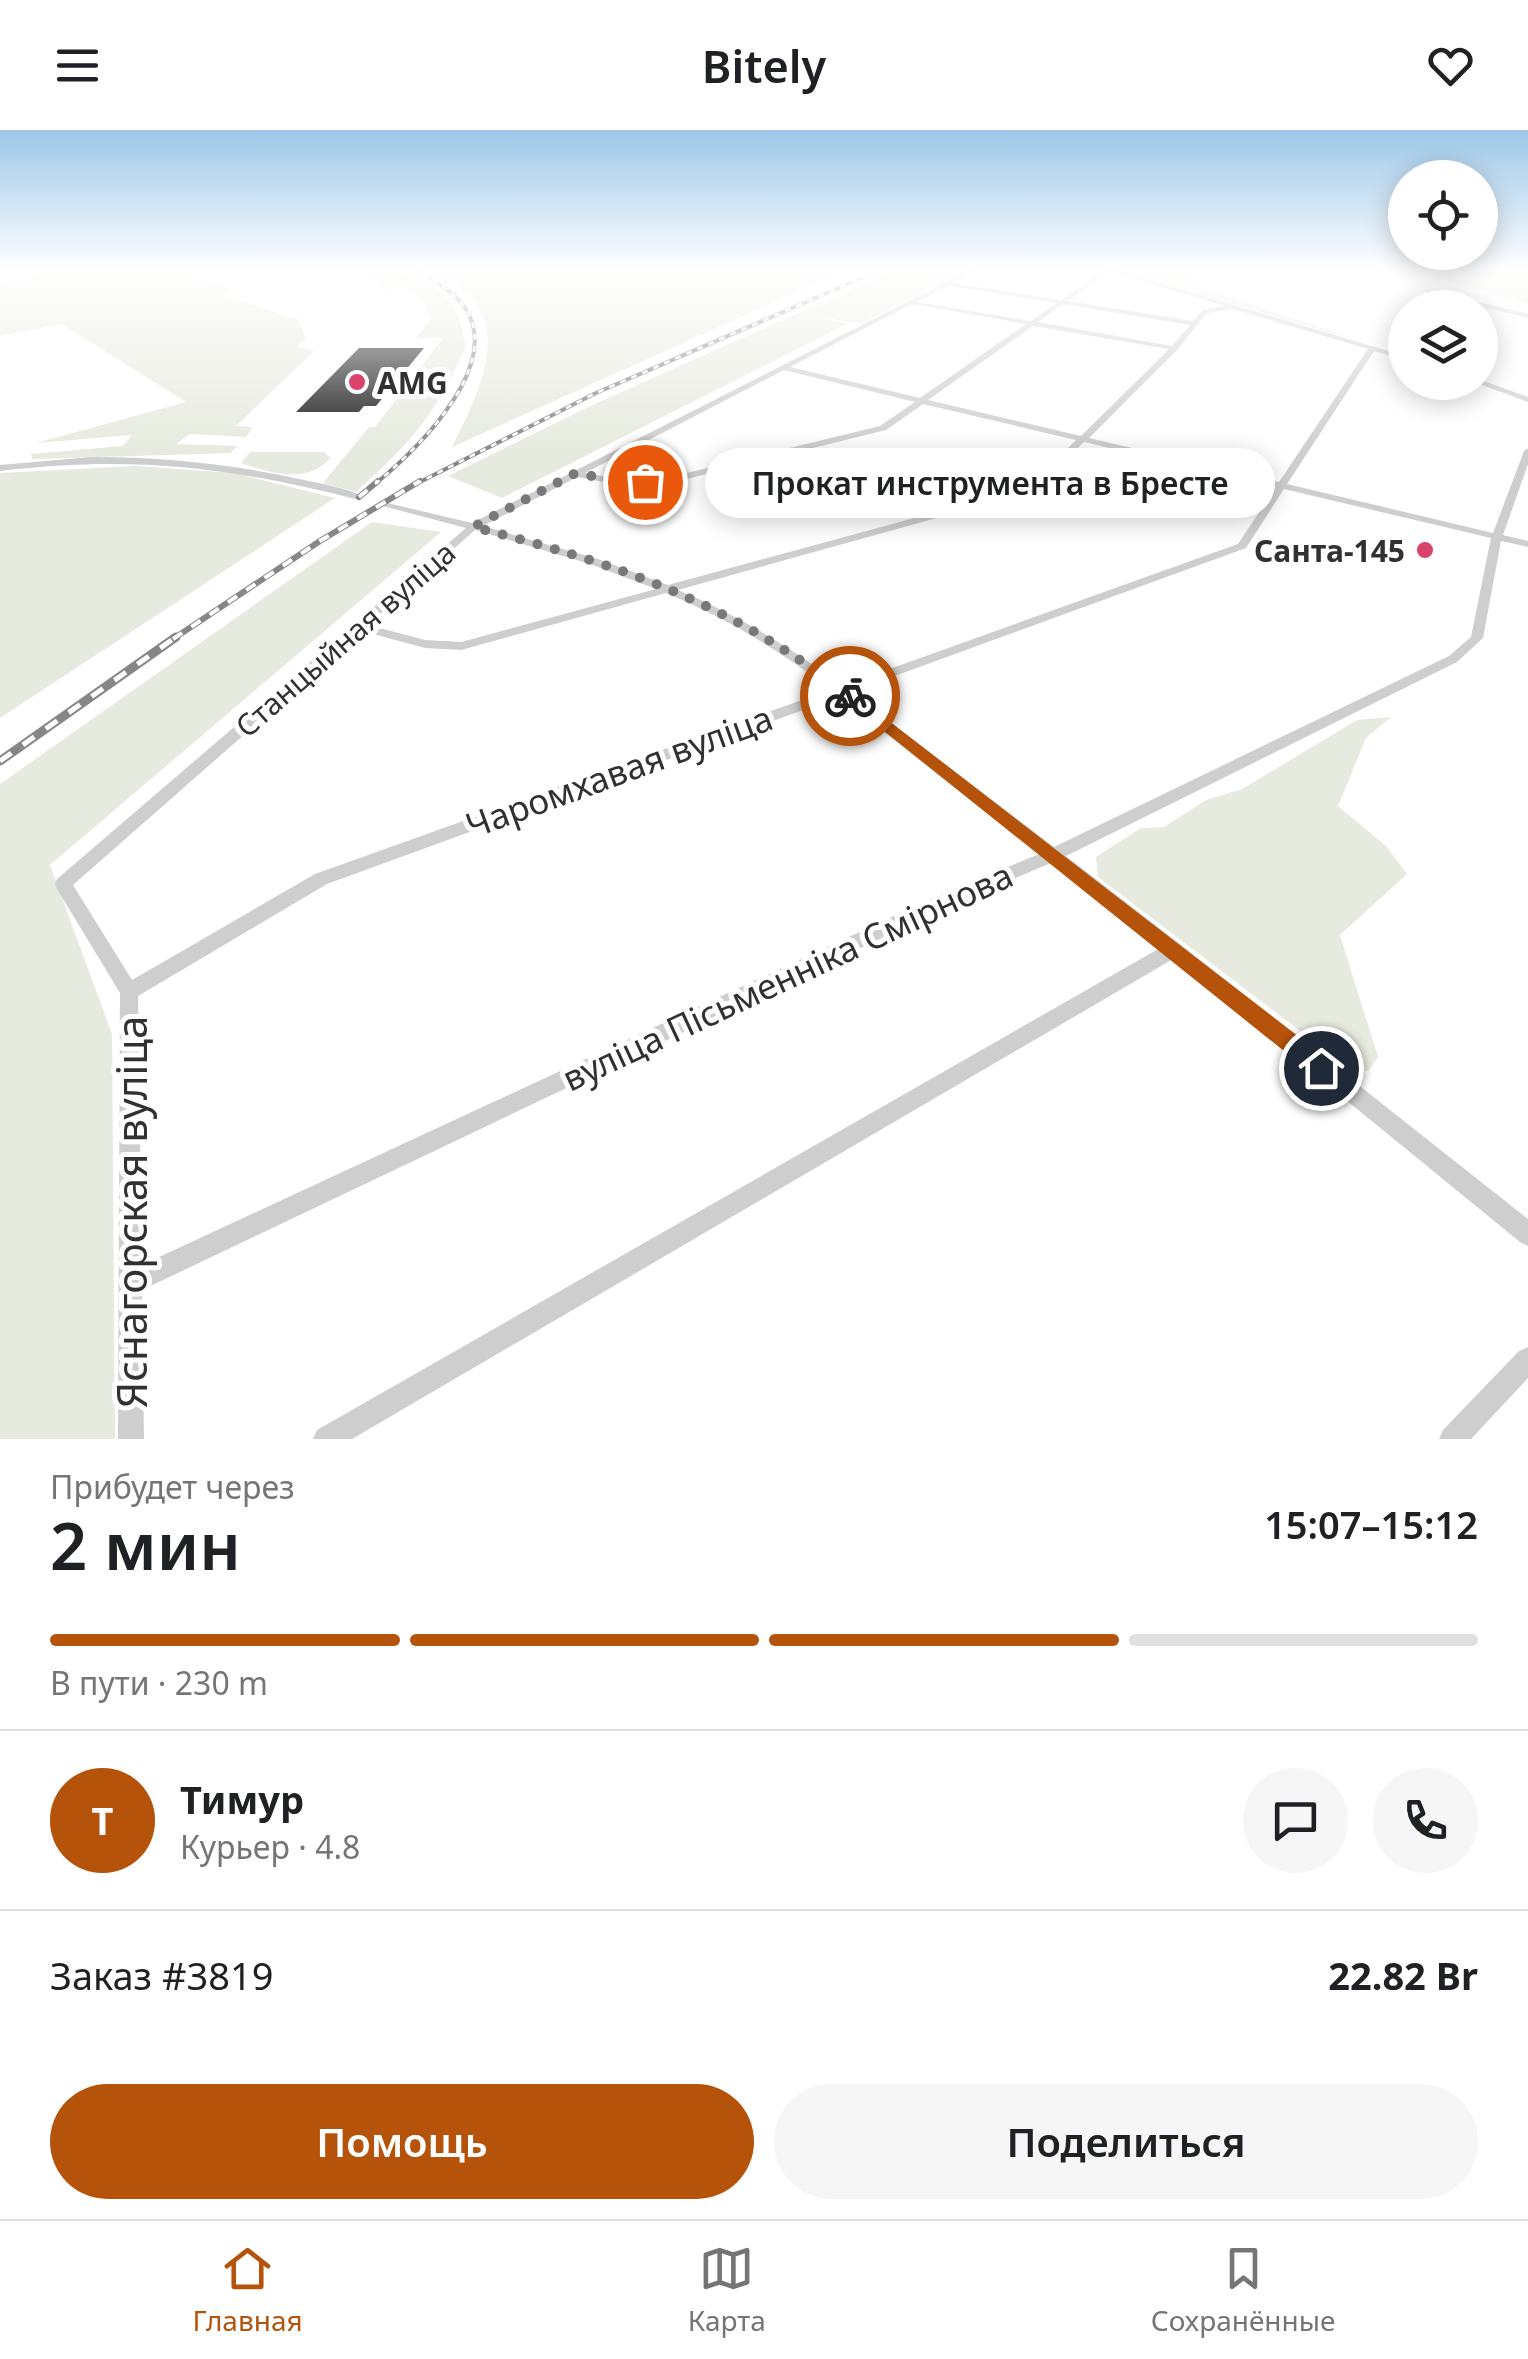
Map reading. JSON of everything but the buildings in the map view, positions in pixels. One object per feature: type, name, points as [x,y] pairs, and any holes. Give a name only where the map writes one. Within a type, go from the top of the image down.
[{"type":"street","name":"Станцыйная вуліца","points":[[63,884],[473,527],[857,331]]},
{"type":"street","points":[[574,474],[625,483],[666,481],[883,428],[1022,331]]},
{"type":"street","points":[[1079,331],[1174,348]]},
{"type":"street","points":[[359,626],[425,644],[461,646],[1009,495],[1046,475],[1174,348],[1186,331]]},
{"type":"street","points":[[1313,331],[1388,353]]},
{"type":"street","name":"Чаромхавая вуліца","points":[[129,992],[321,879],[1242,546],[1372,349]]},
{"type":"street","points":[[782,368],[1528,544]]},
{"type":"street","points":[[1498,389],[1528,400]]},
{"type":"street","name":"вуліца Пісьменніка Смірнова","points":[[130,1283],[941,902],[1053,855],[1453,659],[1477,638],[1496,536],[1528,451]]},
{"type":"street","points":[[0,468],[104,460],[225,464],[359,497]]},
{"type":"street","points":[[382,503],[591,558],[673,588],[736,618],[842,690],[1174,949],[1528,1234]]},
{"type":"street","name":"Яснагорская вуліца","points":[[63,884],[129,992],[131,1439]]},
{"type":"street","points":[[326,1439],[1174,949]]},
{"type":"street","points":[[1452,1439],[1528,1360]]},
{"type":"shaded area","points":[[73,331],[303,331],[306,338],[297,347],[314,351],[236,426],[253,427],[246,437],[190,434],[176,444],[238,446],[230,453],[32,459],[31,454],[123,446],[132,435],[36,443],[186,402]]},
{"type":"shaded area","points":[[421,331],[462,331],[466,346],[443,392],[420,426],[356,492],[323,483],[369,427],[375,427],[443,338],[416,338]]},
{"type":"shaded area","points":[[487,331],[710,331],[452,447],[484,371]]},
{"type":"shaded area","points":[[758,331],[833,331],[502,498],[448,476],[584,409]]},
{"type":"shaded area","points":[[250,452],[324,452],[330,458],[311,472],[288,474],[241,463]]},
{"type":"shaded area","points":[[135,466],[234,473],[335,498],[0,718],[0,473]]},
{"type":"shaded area","points":[[372,522],[441,532],[50,865],[112,1034],[115,1439],[0,1439],[0,784]]},
{"type":"shaded area","points":[[1391,717],[1366,738],[1338,806],[1386,846],[1407,874],[1340,935],[1378,1057],[1368,1071],[1346,1066],[1098,877],[1096,857],[1141,828],[1164,827],[1206,800],[1242,789],[1357,720]]},
{"type":"railway","points":[[375,484],[428,434],[460,390],[470,367],[473,331]]},
{"type":"railway","points":[[416,484],[596,393],[739,331]]},
{"type":"railway","points":[[359,497],[378,481]]},
{"type":"railway","points":[[176,637],[320,541],[420,481]]},
{"type":"railway","points":[[0,761],[176,637]]},
{"type":"way so far","points":[[645,482],[625,483],[574,474],[473,527],[591,558],[673,588],[736,618],[850,696]]},
{"type":"place","name":"AMG","points":[[357,382]]},
{"type":"place","name":"Прокат инструмента в Бресте","points":[[645,482]]},
{"type":"place","name":"Санта-145","points":[[1425,550]]},
{"type":"route","points":[[850,696],[1321,1068]]}]
